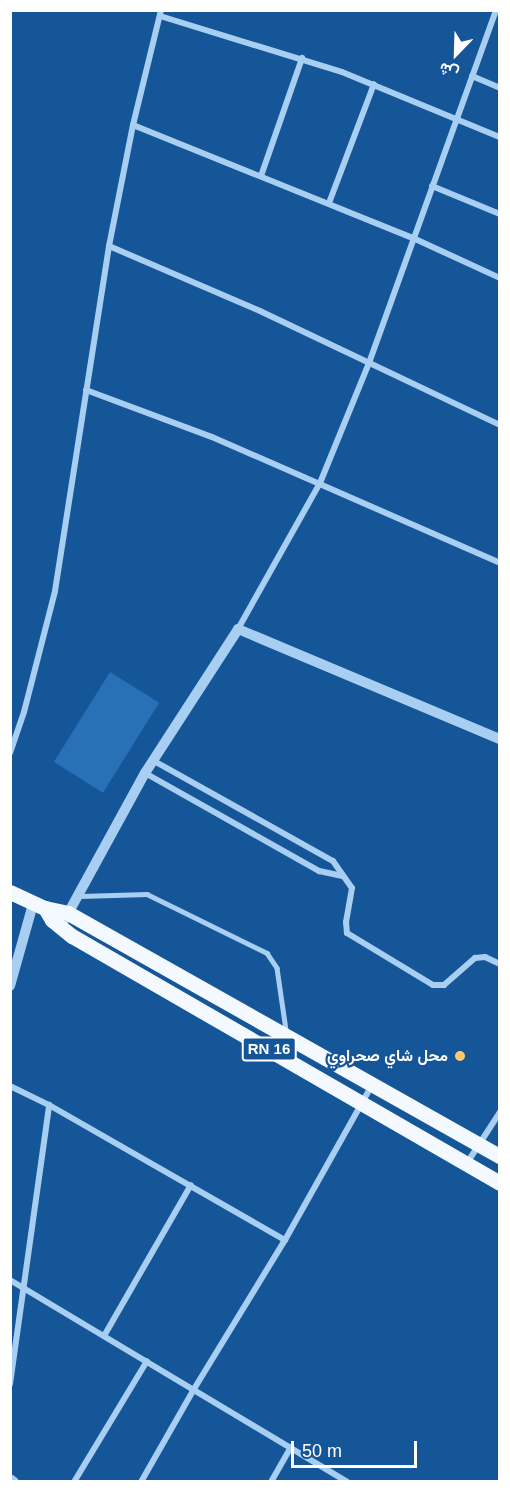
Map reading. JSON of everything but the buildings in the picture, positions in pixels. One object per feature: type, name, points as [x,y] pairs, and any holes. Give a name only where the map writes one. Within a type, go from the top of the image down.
[{"type":"main road","name":"RN 16","points":[[10,892],[39,906],[68,913],[288,1039],[500,1156]]},
{"type":"main road","name":"RN 16","points":[[39,906],[60,927],[500,1183]]},
{"type":"street","points":[[60,927],[145,773],[238,629],[320,483],[369,363],[496,10]]},
{"type":"street","points":[[10,753],[27,702],[55,591],[109,246],[133,125],[161,13],[302,58],[374,84],[500,137]]},
{"type":"street","points":[[261,176],[302,58]]},
{"type":"street","points":[[472,76],[500,88]]},
{"type":"street","points":[[330,204],[374,84]]},
{"type":"street","points":[[133,125],[413,238],[500,278]]},
{"type":"street","points":[[432,186],[500,214]]},
{"type":"street","points":[[109,246],[260,311],[500,425]]},
{"type":"street","points":[[86,390],[212,437],[500,563]]},
{"type":"street","points":[[238,629],[500,739]]},
{"type":"street","points":[[154,761],[327,856],[339,867],[342,876],[352,888],[346,922],[347,933],[433,985],[444,985],[475,958],[485,957],[500,964]]},
{"type":"street","points":[[145,773],[319,871],[342,876]]},
{"type":"street","points":[[10,986],[39,906]]},
{"type":"street","points":[[141,1482],[194,1389],[285,1240],[372,1084]]},
{"type":"street","points":[[10,1086],[49,1105],[285,1240]]},
{"type":"street","points":[[10,1384],[49,1105]]},
{"type":"street","points":[[467,1164],[500,1112]]},
{"type":"street","points":[[491,1125],[500,1130]]},
{"type":"street","points":[[105,1336],[191,1185]]},
{"type":"street","points":[[10,1280],[347,1482]]},
{"type":"street","points":[[74,1482],[147,1361]]},
{"type":"street","points":[[271,1482],[291,1447]]},
{"type":"lane","points":[[78,896],[147,894],[267,953],[277,968],[288,1039]]},
{"type":"shaded area","points":[[110,672],[159,703],[103,793],[54,762]]},
{"type":"place","name":"محل شاي صحراوي","points":[[460,1056]]}]
